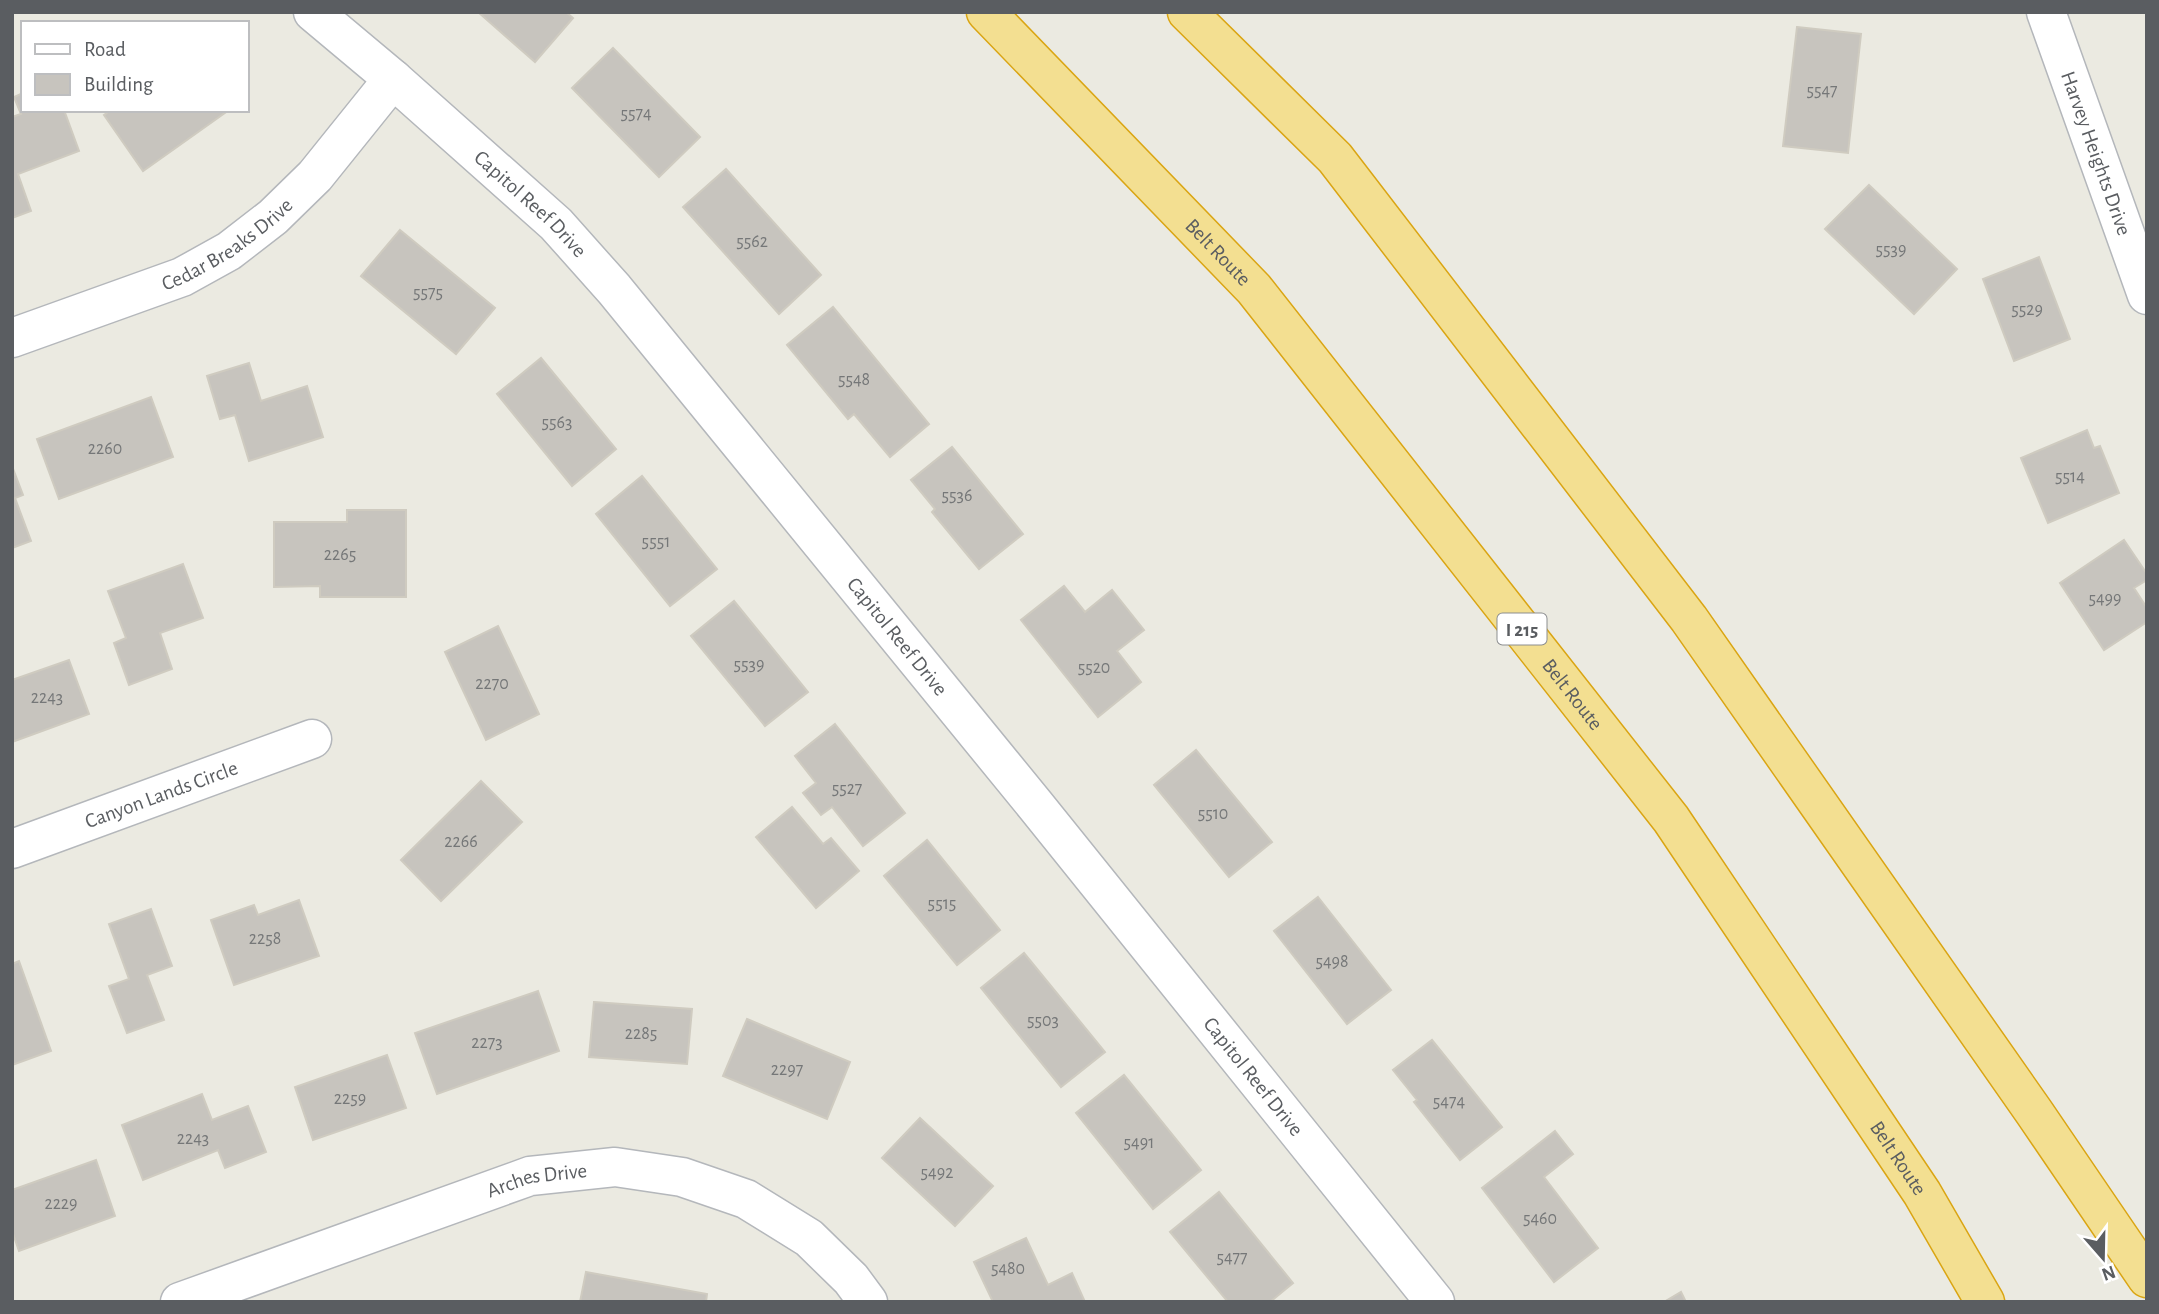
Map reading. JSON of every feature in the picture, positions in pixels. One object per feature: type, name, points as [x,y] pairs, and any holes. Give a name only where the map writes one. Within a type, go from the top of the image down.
[{"type":"highway","name":"Belt Route","points":[[986,12],[1254,289],[1671,819],[1922,1193],[1985,1302]]},
{"type":"highway","points":[[1187,12],[1335,158],[1689,619],[2147,1278]]},
{"type":"street","name":"Capitol Reef Drive","points":[[313,12],[393,79],[556,225],[614,289],[1435,1302]]},
{"type":"street","name":"Harvey Heights Drive","points":[[2046,12],[2147,295]]},
{"type":"street","name":"Cedar Breaks Drive","points":[[12,338],[182,277],[229,251],[273,218],[315,176],[393,79]]},
{"type":"street","name":"Canyon Lands Circle","points":[[12,849],[312,739]]},
{"type":"street","name":"Arches Drive","points":[[180,1302],[530,1176],[615,1167],[682,1177],[746,1199],[809,1238],[851,1279],[868,1302]]},
{"type":"building","points":[[478,12],[566,12],[573,18],[535,62]]},
{"type":"building","points":[[1797,27],[1861,34],[1848,153],[1783,146]]},
{"type":"building","points":[[613,48],[700,137],[659,177],[572,88]]},
{"type":"building","points":[[21,94],[21,112],[65,112],[79,151],[18,174],[31,211],[12,218],[12,117],[21,114],[14,97]]},
{"type":"building","points":[[108,112],[226,112],[143,171],[104,115]]},
{"type":"building","points":[[726,169],[821,275],[779,314],[683,207]]},
{"type":"building","points":[[1869,185],[1957,269],[1914,314],[1825,229]]},
{"type":"building","points":[[400,230],[495,308],[456,354],[361,276]]},
{"type":"building","points":[[2039,257],[2070,339],[2014,361],[1983,279]]},
{"type":"building","points":[[833,307],[929,424],[890,457],[854,414],[848,419],[787,345]]},
{"type":"building","points":[[541,358],[616,449],[572,486],[497,394]]},
{"type":"building","points":[[249,363],[261,401],[307,386],[323,437],[249,461],[235,415],[220,419],[207,376]]},
{"type":"building","points":[[151,397],[173,457],[59,499],[37,439]]},
{"type":"building","points":[[2087,430],[2094,448],[2100,446],[2119,493],[2048,523],[2021,458]]},
{"type":"building","points":[[952,447],[1023,534],[979,569],[932,512],[935,509],[911,480]]},
{"type":"building","points":[[12,466],[23,495],[15,498],[31,541],[12,548]]},
{"type":"building","points":[[642,476],[717,569],[670,606],[596,514]]},
{"type":"building","points":[[347,510],[406,510],[406,597],[320,597],[320,586],[274,587],[274,522],[347,522]]},
{"type":"building","points":[[2124,540],[2147,574],[2147,580],[2134,588],[2147,608],[2147,622],[2104,650],[2060,583]]},
{"type":"building","points":[[183,564],[203,618],[160,633],[172,669],[129,685],[114,643],[126,638],[108,591]]},
{"type":"building","points":[[1064,586],[1085,612],[1112,590],[1144,630],[1117,651],[1141,682],[1098,717],[1021,620]]},
{"type":"building","points":[[734,601],[808,692],[765,726],[691,636]]},
{"type":"building","points":[[498,626],[539,714],[486,740],[445,652]]},
{"type":"building","points":[[69,660],[89,714],[12,742],[12,680]]},
{"type":"building","points":[[835,724],[905,813],[863,846],[832,807],[821,815],[803,793],[816,783],[795,756]]},
{"type":"building","points":[[1196,750],[1272,842],[1229,877],[1154,785]]},
{"type":"building","points":[[481,781],[522,822],[441,901],[401,860]]},
{"type":"building","points":[[792,807],[823,844],[831,838],[859,871],[816,908],[756,837]]},
{"type":"building","points":[[927,840],[1000,930],[957,965],[884,876]]},
{"type":"building","points":[[1318,897],[1391,990],[1347,1024],[1274,931]]},
{"type":"building","points":[[299,900],[319,956],[234,985],[211,920],[254,905],[258,915]]},
{"type":"building","points":[[151,909],[172,966],[147,975],[164,1020],[127,1033],[109,986],[129,979],[109,924]]},
{"type":"building","points":[[1024,953],[1105,1052],[1061,1087],[981,988]]},
{"type":"building","points":[[19,961],[51,1051],[12,1065],[12,964]]},
{"type":"building","points":[[538,991],[559,1051],[437,1094],[415,1033]]},
{"type":"building","points":[[594,1002],[692,1009],[687,1064],[589,1057]]},
{"type":"building","points":[[747,1019],[850,1062],[827,1119],[723,1076]]},
{"type":"building","points":[[1432,1040],[1502,1127],[1460,1160],[1414,1102],[1417,1100],[1393,1070]]},
{"type":"building","points":[[387,1055],[406,1108],[313,1140],[295,1087]]},
{"type":"building","points":[[1124,1075],[1201,1170],[1153,1209],[1076,1113]]},
{"type":"building","points":[[202,1094],[212,1120],[248,1106],[266,1152],[225,1168],[218,1150],[143,1180],[122,1125]]},
{"type":"building","points":[[920,1118],[993,1186],[955,1226],[882,1158]]},
{"type":"building","points":[[1555,1131],[1573,1154],[1544,1177],[1598,1248],[1554,1282],[1482,1188]]},
{"type":"building","points":[[96,1160],[115,1216],[19,1251],[12,1231],[12,1190]]},
{"type":"building","points":[[1219,1192],[1293,1283],[1270,1302],[1228,1302],[1170,1232]]},
{"type":"building","points":[[1026,1238],[1048,1285],[1072,1273],[1085,1302],[993,1302],[974,1262]]},
{"type":"building","points":[[586,1272],[707,1294],[706,1302],[580,1302]]},
{"type":"building","points":[[1681,1292],[1686,1302],[1664,1302]]}]
